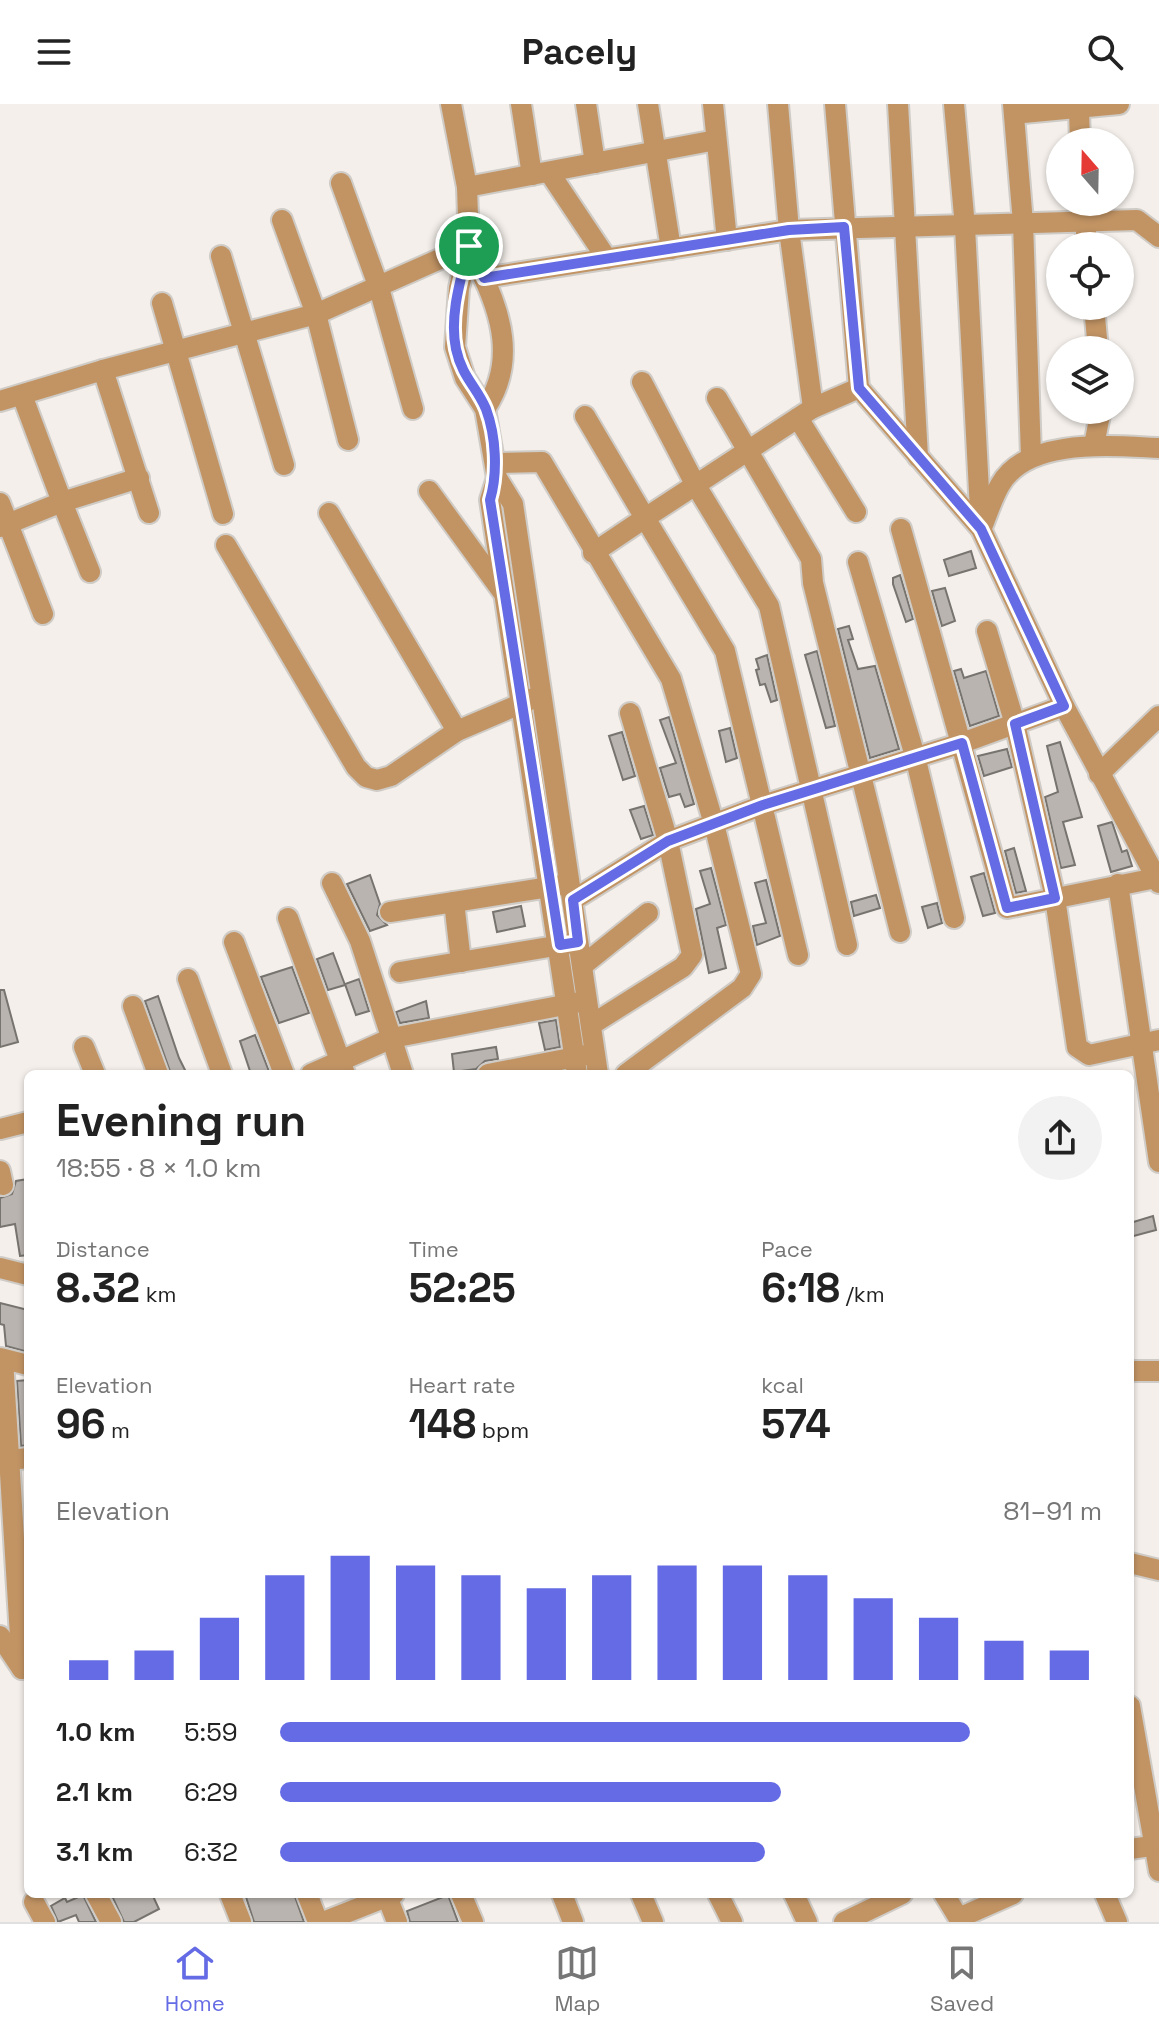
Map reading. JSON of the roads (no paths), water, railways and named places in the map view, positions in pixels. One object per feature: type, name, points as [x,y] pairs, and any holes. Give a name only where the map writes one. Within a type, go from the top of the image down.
[{"type":"street","points":[[451,104],[467,187],[469,246],[459,288],[455,347],[465,378],[485,409],[496,470],[513,504],[530,625],[532,699]]},
{"type":"street","points":[[521,104],[540,173],[607,259]]},
{"type":"street","points":[[586,104],[595,163]]},
{"type":"street","points":[[648,104],[671,249]]},
{"type":"street","points":[[713,104],[727,240]]},
{"type":"street","points":[[778,104],[805,413],[856,512]]},
{"type":"street","points":[[835,104],[859,388],[981,529],[1064,706],[1158,880],[1118,884],[1007,908],[901,529]]},
{"type":"street","points":[[898,104],[908,225],[918,457]]},
{"type":"street","points":[[954,104],[965,227],[981,529]]},
{"type":"street","points":[[1031,456],[1023,223],[1014,109],[1079,111],[1119,104]]},
{"type":"street","points":[[1079,111],[1080,128]]},
{"type":"street","points":[[467,187],[716,140]]},
{"type":"street","points":[[341,183],[379,288],[413,409]]},
{"type":"street","points":[[484,278],[789,230],[908,225],[965,227],[1023,223],[1062,216]]},
{"type":"street","points":[[1110,216],[1137,220],[1159,237]]},
{"type":"street","points":[[282,220],[316,314],[348,440]]},
{"type":"street","points":[[0,401],[103,370],[316,314],[469,246]]},
{"type":"street","points":[[469,246],[501,320],[505,353],[498,389],[485,409]]},
{"type":"street","points":[[221,256],[284,465]]},
{"type":"street","points":[[162,303],[223,514]]},
{"type":"street","points":[[103,370],[149,513]]},
{"type":"street","points":[[642,382],[695,484],[769,606],[847,945]]},
{"type":"street","points":[[593,553],[805,413],[859,388]]},
{"type":"street","points":[[22,395],[90,572]]},
{"type":"street","points":[[717,398],[811,559],[813,583],[900,932]]},
{"type":"street","points":[[585,416],[719,635],[798,955]]},
{"type":"street","points":[[1094,445],[1098,424]]},
{"type":"street","points":[[981,529],[1001,483],[1031,456],[1094,445],[1159,448]]},
{"type":"street","points":[[496,470],[542,462],[593,553],[671,679],[714,824],[751,974],[750,980],[632,1070]]},
{"type":"street","points":[[496,470],[490,500],[505,595],[532,699],[565,890],[569,944],[586,1065]]},
{"type":"street","points":[[4,525],[62,502],[139,478]]},
{"type":"street","points":[[429,491],[530,625]]},
{"type":"street","points":[[0,503],[4,525],[43,614]]},
{"type":"street","points":[[329,513],[457,731]]},
{"type":"street","points":[[226,545],[356,767],[366,777],[377,780],[391,776],[457,731],[532,699]]},
{"type":"street","points":[[858,562],[915,756],[954,918]]},
{"type":"street","points":[[987,631],[1015,724],[1055,898],[1077,1047],[1089,1055],[1151,1041]]},
{"type":"street","points":[[390,912],[565,890],[668,841],[763,805],[962,743],[1064,706]]},
{"type":"street","points":[[591,1025],[683,967],[692,955],[668,841],[630,713]]},
{"type":"street","points":[[1099,774],[1159,716]]},
{"type":"street","points":[[332,883],[360,941],[402,1070]]},
{"type":"street","points":[[1118,884],[1151,1041],[1159,1162]]},
{"type":"street","points":[[454,902],[461,962]]},
{"type":"street","points":[[582,966],[648,913]]},
{"type":"street","points":[[288,918],[342,1068],[392,1038],[577,1002]]},
{"type":"street","points":[[234,942],[282,1070]]},
{"type":"street","points":[[400,972],[569,944]]},
{"type":"street","points":[[569,944],[582,966],[577,1002],[591,1025],[586,1065]]},
{"type":"street","points":[[188,979],[221,1070]]},
{"type":"street","points":[[133,1006],[157,1070]]},
{"type":"street","points":[[84,1047],[93,1070]]},
{"type":"street","points":[[532,1070],[586,1065]]},
{"type":"street","points":[[0,1129],[24,1123]]},
{"type":"street","points":[[0,1268],[24,1274]]},
{"type":"street","points":[[24,1364],[2,1358],[24,1652]]},
{"type":"street","points":[[1134,1371],[1159,1371]]},
{"type":"street","points":[[1134,1564],[1159,1570]]},
{"type":"street","points":[[0,1636],[24,1667]]},
{"type":"street","points":[[1134,1728],[1159,1871]]},
{"type":"street","points":[[1134,1849],[1156,1846]]},
{"type":"street","points":[[98,1898],[111,1922]]},
{"type":"street","points":[[232,1898],[241,1922]]},
{"type":"street","points":[[309,1898],[321,1922],[381,1898]]},
{"type":"street","points":[[390,1898],[397,1922]]},
{"type":"street","points":[[463,1898],[473,1922]]},
{"type":"street","points":[[564,1898],[573,1922]]},
{"type":"street","points":[[643,1898],[653,1922]]},
{"type":"street","points":[[720,1898],[732,1922]]},
{"type":"street","points":[[796,1898],[807,1922]]},
{"type":"street","points":[[844,1922],[893,1898]]},
{"type":"street","points":[[946,1898],[960,1920],[1005,1898]]},
{"type":"street","points":[[1107,1898],[1117,1922]]},
{"type":"street","points":[[34,1902],[45,1922]]}]
